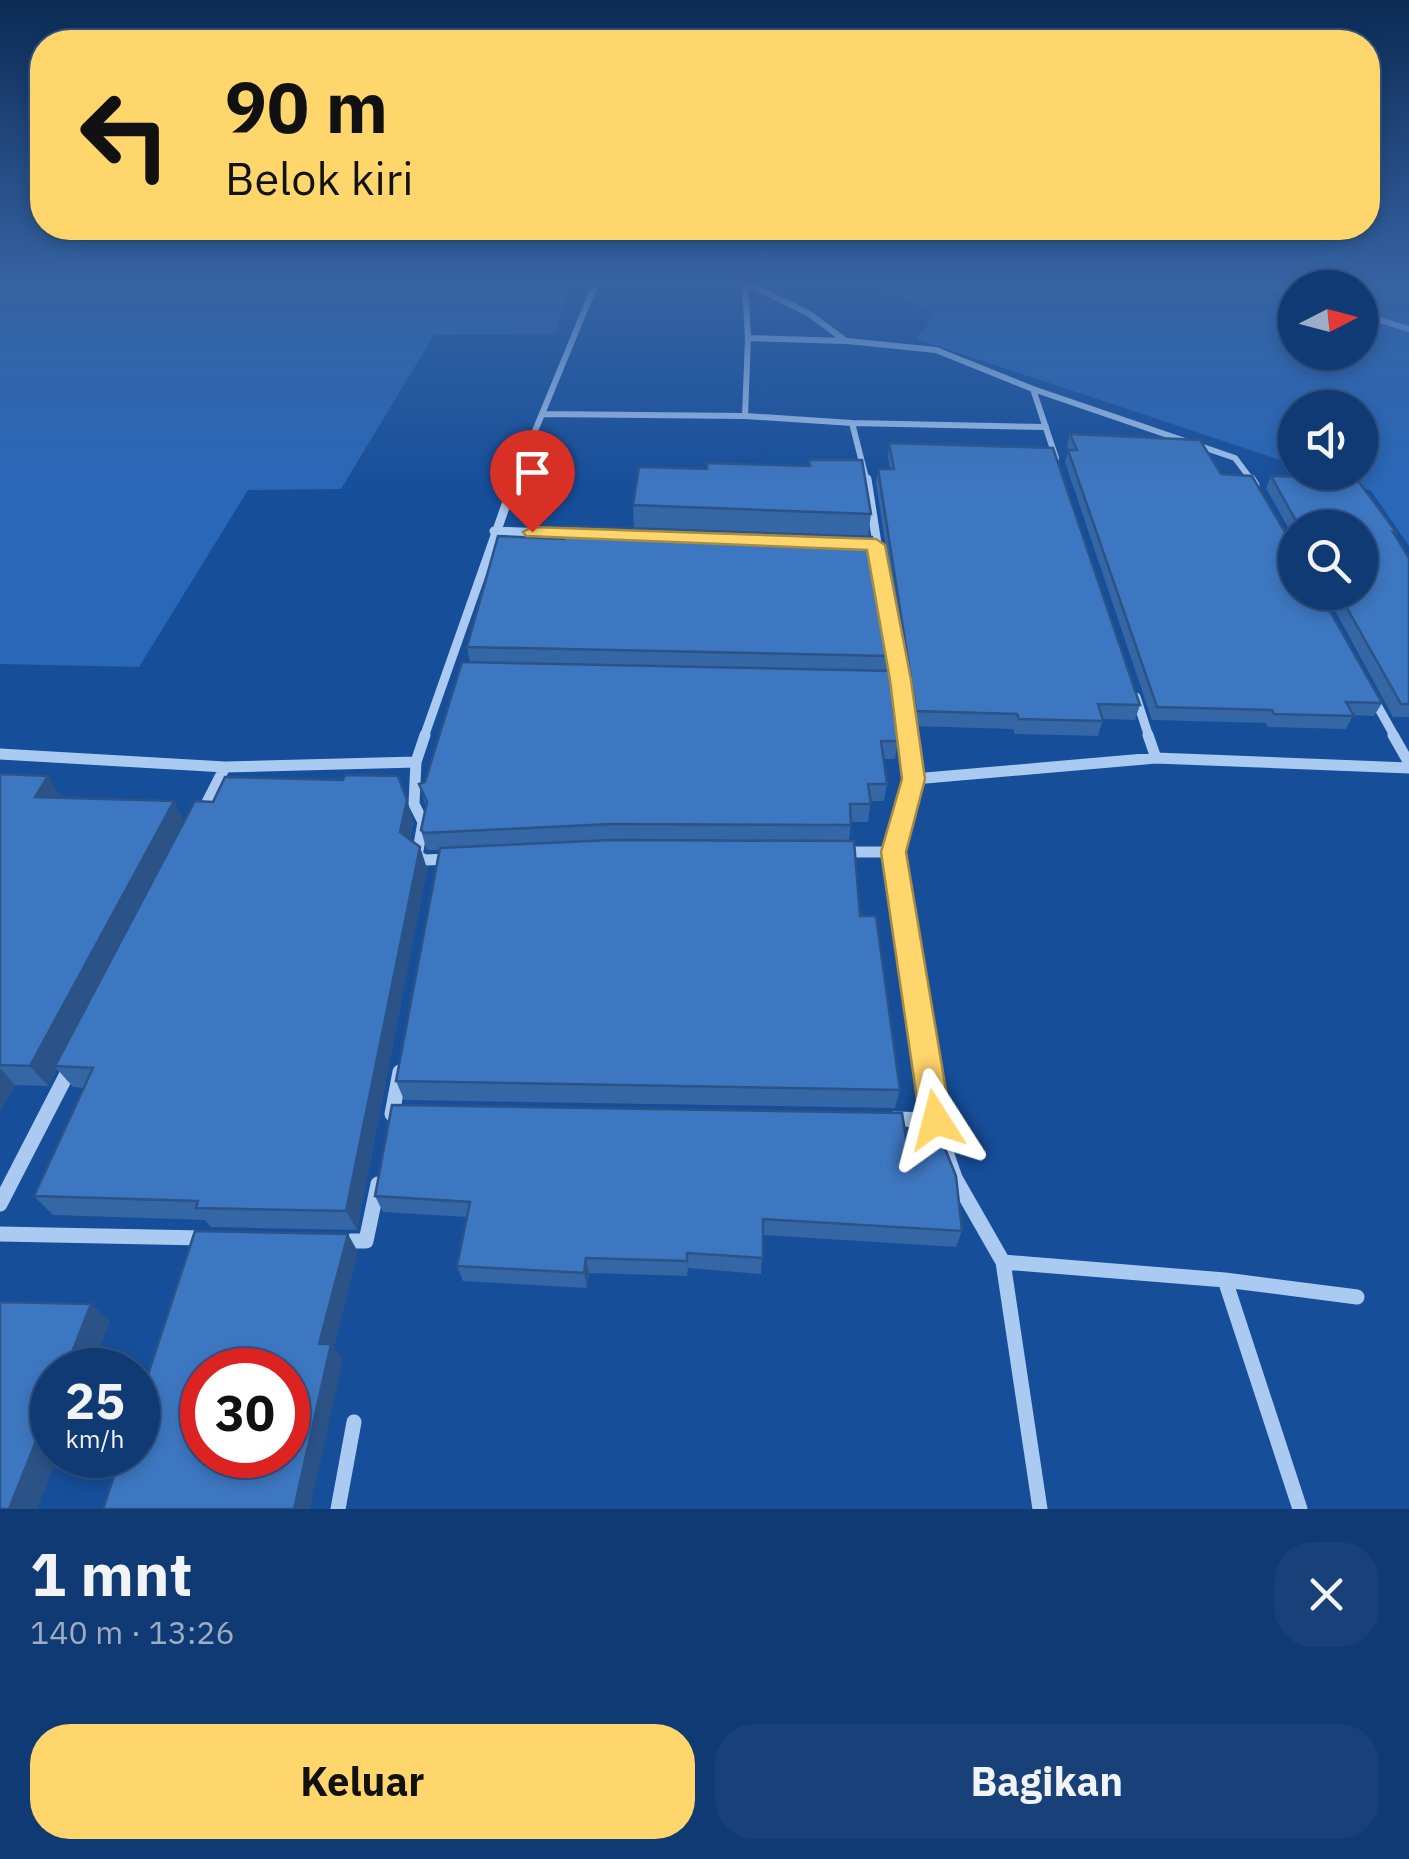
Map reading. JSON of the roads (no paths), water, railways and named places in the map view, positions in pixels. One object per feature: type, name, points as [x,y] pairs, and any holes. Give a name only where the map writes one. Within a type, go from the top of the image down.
[{"type":"street","points":[[458,858],[424,860],[415,851],[423,822],[414,804],[416,762],[494,530],[566,355]]},
{"type":"street","points":[[745,416],[747,355]]},
{"type":"street","points":[[950,355],[1235,458],[1244,465],[1261,496]]},
{"type":"street","points":[[1033,388],[1058,464]]},
{"type":"street","points":[[542,414],[745,416],[852,423],[1046,427]]},
{"type":"street","points":[[852,423],[863,455],[914,779],[894,852],[936,1120],[955,1178],[1003,1262],[1040,1509]]},
{"type":"street","points":[[494,530],[590,534]]},
{"type":"street","points":[[856,544],[876,545]]},
{"type":"street","points":[[448,670],[468,671]]},
{"type":"street","points":[[881,680],[901,680]]},
{"type":"street","points":[[1131,684],[1156,758]]},
{"type":"street","points":[[914,779],[1156,758],[1409,766],[1371,695]]},
{"type":"street","points":[[0,754],[225,766],[416,762]]},
{"type":"street","points":[[198,819],[225,766]]},
{"type":"street","points":[[837,852],[894,852]]},
{"type":"street","points":[[435,879],[438,860]]},
{"type":"street","points":[[389,1130],[404,1053]]},
{"type":"street","points":[[0,1204],[72,1064]]},
{"type":"street","points":[[393,1112],[412,1112]]},
{"type":"street","points":[[877,1119],[936,1120]]},
{"type":"street","points":[[328,1240],[366,1241],[382,1167]]},
{"type":"street","points":[[0,1234],[212,1238]]},
{"type":"street","points":[[1003,1262],[1224,1280],[1357,1298]]},
{"type":"street","points":[[1224,1280],[1300,1509]]},
{"type":"street","points":[[338,1509],[354,1422]]}]
